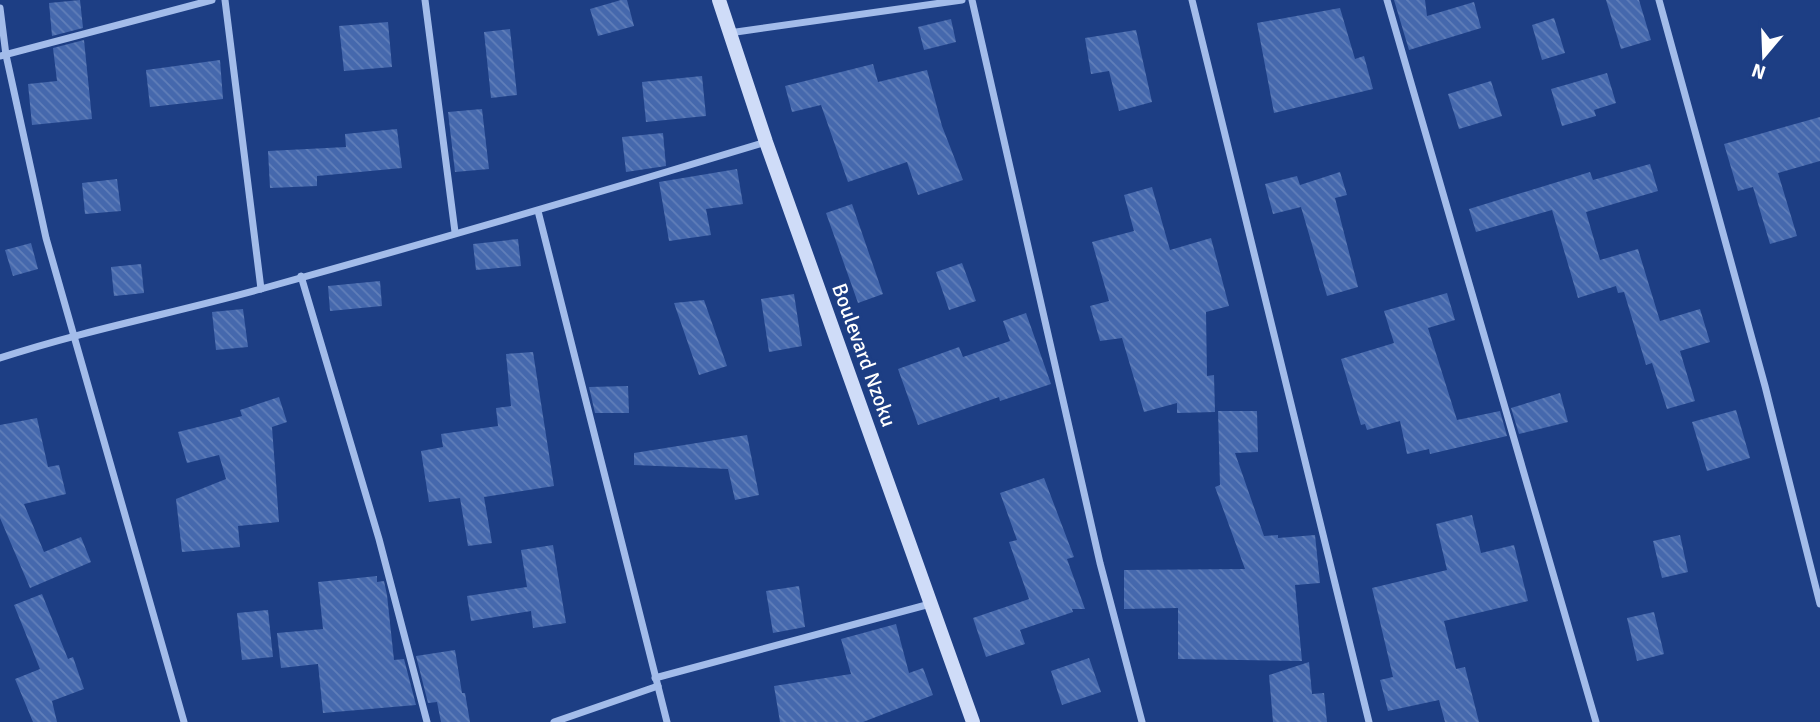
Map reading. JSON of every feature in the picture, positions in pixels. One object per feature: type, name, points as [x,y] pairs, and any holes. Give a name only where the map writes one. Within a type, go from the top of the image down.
[{"type":"street","points":[[3,55],[212,0]]},
{"type":"street","points":[[225,0],[261,289]]},
{"type":"street","points":[[425,0],[455,232]]},
{"type":"street","name":"Boulevard Nzoku","points":[[719,0],[766,142],[973,722]]},
{"type":"street","points":[[729,33],[962,0]]},
{"type":"street","points":[[972,0],[1100,563],[1142,722]]},
{"type":"street","points":[[1192,0],[1369,722]]},
{"type":"street","points":[[1388,0],[1596,722]]},
{"type":"street","points":[[1659,0],[1765,386],[1820,604]]},
{"type":"street","points":[[0,8],[3,55],[46,238],[184,722]]},
{"type":"street","points":[[0,358],[75,334],[261,289],[455,232],[538,211],[766,142]]},
{"type":"street","points":[[538,211],[667,722]]},
{"type":"street","points":[[301,276],[379,539],[426,722]]},
{"type":"street","points":[[554,722],[657,682],[930,604]]},
{"type":"building","points":[[80,0],[83,28],[52,36],[49,3]]},
{"type":"building","points":[[627,0],[634,26],[598,36],[590,9]]},
{"type":"building","points":[[1394,0],[1425,0],[1427,16],[1474,2],[1481,28],[1409,50]]},
{"type":"building","points":[[1606,0],[1639,0],[1651,40],[1621,49]]},
{"type":"building","points":[[1340,8],[1355,59],[1364,56],[1373,89],[1274,113],[1257,23]]},
{"type":"building","points":[[1554,18],[1565,53],[1542,60],[1532,25]]},
{"type":"building","points":[[951,19],[956,42],[924,50],[918,27]]},
{"type":"building","points":[[388,22],[392,67],[344,71],[339,26]]},
{"type":"building","points":[[510,29],[517,95],[491,98],[484,32]]},
{"type":"building","points":[[1136,30],[1152,102],[1119,111],[1109,71],[1091,74],[1085,38]]},
{"type":"building","points":[[84,40],[92,119],[32,125],[28,84],[57,81],[53,48]]},
{"type":"building","points":[[220,60],[223,99],[150,107],[146,70]]},
{"type":"building","points":[[873,64],[878,82],[927,70],[942,126],[963,180],[918,195],[907,162],[848,182],[821,105],[792,112],[785,86]]},
{"type":"building","points":[[1607,73],[1616,103],[1594,110],[1596,116],[1562,126],[1551,89]]},
{"type":"building","points":[[702,76],[706,116],[646,122],[642,82]]},
{"type":"building","points":[[1491,81],[1502,116],[1459,129],[1448,94]]},
{"type":"building","points":[[482,109],[489,169],[455,172],[448,112]]},
{"type":"building","points":[[1820,117],[1820,161],[1778,173],[1797,236],[1770,244],[1753,187],[1738,191],[1724,144]]},
{"type":"building","points":[[397,129],[402,168],[317,176],[317,186],[270,188],[268,151],[346,147],[345,134]]},
{"type":"building","points":[[663,133],[666,166],[626,172],[622,137]]},
{"type":"building","points":[[1650,164],[1658,191],[1586,212],[1600,260],[1638,249],[1660,321],[1700,309],[1710,342],[1680,351],[1695,401],[1667,409],[1652,363],[1646,365],[1624,292],[1618,293],[1616,286],[1578,298],[1552,210],[1476,232],[1469,209],[1590,172],[1593,180]]},
{"type":"building","points":[[737,169],[743,204],[706,209],[711,235],[669,241],[659,182]]},
{"type":"building","points":[[1340,172],[1347,195],[1335,198],[1358,287],[1327,296],[1301,207],[1273,214],[1265,184],[1297,176],[1300,185]]},
{"type":"building","points":[[117,179],[121,211],[85,214],[82,183]]},
{"type":"building","points":[[1152,187],[1170,250],[1211,238],[1229,306],[1206,312],[1207,376],[1214,375],[1215,412],[1177,413],[1177,403],[1144,412],[1122,338],[1100,341],[1090,306],[1109,301],[1092,242],[1134,231],[1124,195]]},
{"type":"building","points":[[852,204],[883,294],[858,303],[826,213]]},
{"type":"building","points":[[518,239],[521,266],[476,270],[473,244]]},
{"type":"building","points":[[31,243],[38,269],[13,276],[5,250]]},
{"type":"building","points":[[962,263],[976,301],[949,310],[936,272]]},
{"type":"building","points":[[141,264],[144,293],[114,296],[111,267]]},
{"type":"building","points":[[380,281],[382,306],[330,311],[328,286]]},
{"type":"building","points":[[1447,293],[1455,320],[1428,328],[1457,420],[1500,411],[1507,436],[1430,454],[1429,449],[1407,454],[1400,421],[1367,430],[1365,424],[1361,425],[1341,359],[1394,343],[1384,311]]},
{"type":"building","points":[[794,294],[802,346],[769,352],[761,299]]},
{"type":"building","points":[[704,300],[727,366],[699,375],[674,303]]},
{"type":"building","points":[[243,309],[248,347],[216,350],[212,312]]},
{"type":"building","points":[[1026,313],[1051,384],[1000,401],[999,397],[918,425],[898,369],[959,347],[963,357],[1010,341],[1003,321]]},
{"type":"building","points":[[533,352],[554,486],[484,497],[492,543],[468,546],[460,498],[429,502],[421,451],[443,447],[441,434],[498,426],[496,408],[511,406],[506,354]]},
{"type":"building","points":[[628,386],[629,413],[595,413],[589,387]]},
{"type":"building","points":[[1560,393],[1568,422],[1519,434],[1511,408]]},
{"type":"building","points":[[279,397],[287,422],[272,427],[279,522],[238,526],[240,547],[182,552],[176,499],[226,479],[219,455],[187,463],[178,432],[242,416],[240,410]]},
{"type":"building","points":[[1736,410],[1750,458],[1707,471],[1692,422]]},
{"type":"building","points":[[1218,411],[1257,411],[1258,452],[1235,453],[1264,536],[1278,535],[1278,538],[1315,535],[1320,583],[1295,585],[1302,661],[1178,659],[1178,608],[1124,609],[1124,570],[1245,569],[1215,487],[1220,485]]},
{"type":"building","points":[[37,418],[48,467],[59,465],[66,494],[24,504],[44,552],[81,537],[91,562],[30,588],[0,518],[0,425]]},
{"type":"building","points":[[747,435],[759,495],[735,500],[728,469],[634,465],[634,453]]},
{"type":"building","points":[[1044,478],[1074,557],[1067,559],[1085,609],[1072,609],[1073,612],[1020,630],[1025,644],[986,657],[973,618],[1029,599],[1009,542],[1017,540],[1000,493]]},
{"type":"building","points":[[1472,515],[1481,553],[1514,545],[1528,601],[1444,621],[1456,669],[1465,667],[1479,722],[1445,722],[1439,700],[1388,711],[1380,680],[1393,677],[1372,588],[1447,570],[1436,524]]},
{"type":"building","points":[[1680,535],[1688,572],[1662,578],[1653,541]]},
{"type":"building","points":[[553,545],[566,623],[533,628],[531,611],[471,621],[467,596],[527,587],[521,550]]},
{"type":"building","points":[[377,576],[377,582],[384,581],[387,595],[394,660],[404,659],[416,705],[323,713],[318,664],[281,668],[277,633],[323,629],[318,582]]},
{"type":"building","points":[[799,586],[805,627],[773,633],[766,591]]},
{"type":"building","points":[[42,594],[68,659],[73,657],[84,689],[52,701],[57,722],[33,722],[15,679],[40,669],[14,605]]},
{"type":"building","points":[[268,610],[273,657],[242,660],[237,613]]},
{"type":"building","points":[[1654,612],[1664,654],[1637,661],[1627,618]]},
{"type":"building","points":[[896,624],[909,673],[923,668],[933,695],[863,722],[780,722],[774,686],[851,674],[841,639]]},
{"type":"building","points":[[455,650],[470,722],[441,722],[437,702],[428,703],[416,656]]},
{"type":"building","points":[[1089,658],[1101,692],[1062,705],[1051,671]]},
{"type":"building","points":[[1309,662],[1312,694],[1324,693],[1327,722],[1273,722],[1269,675]]}]
